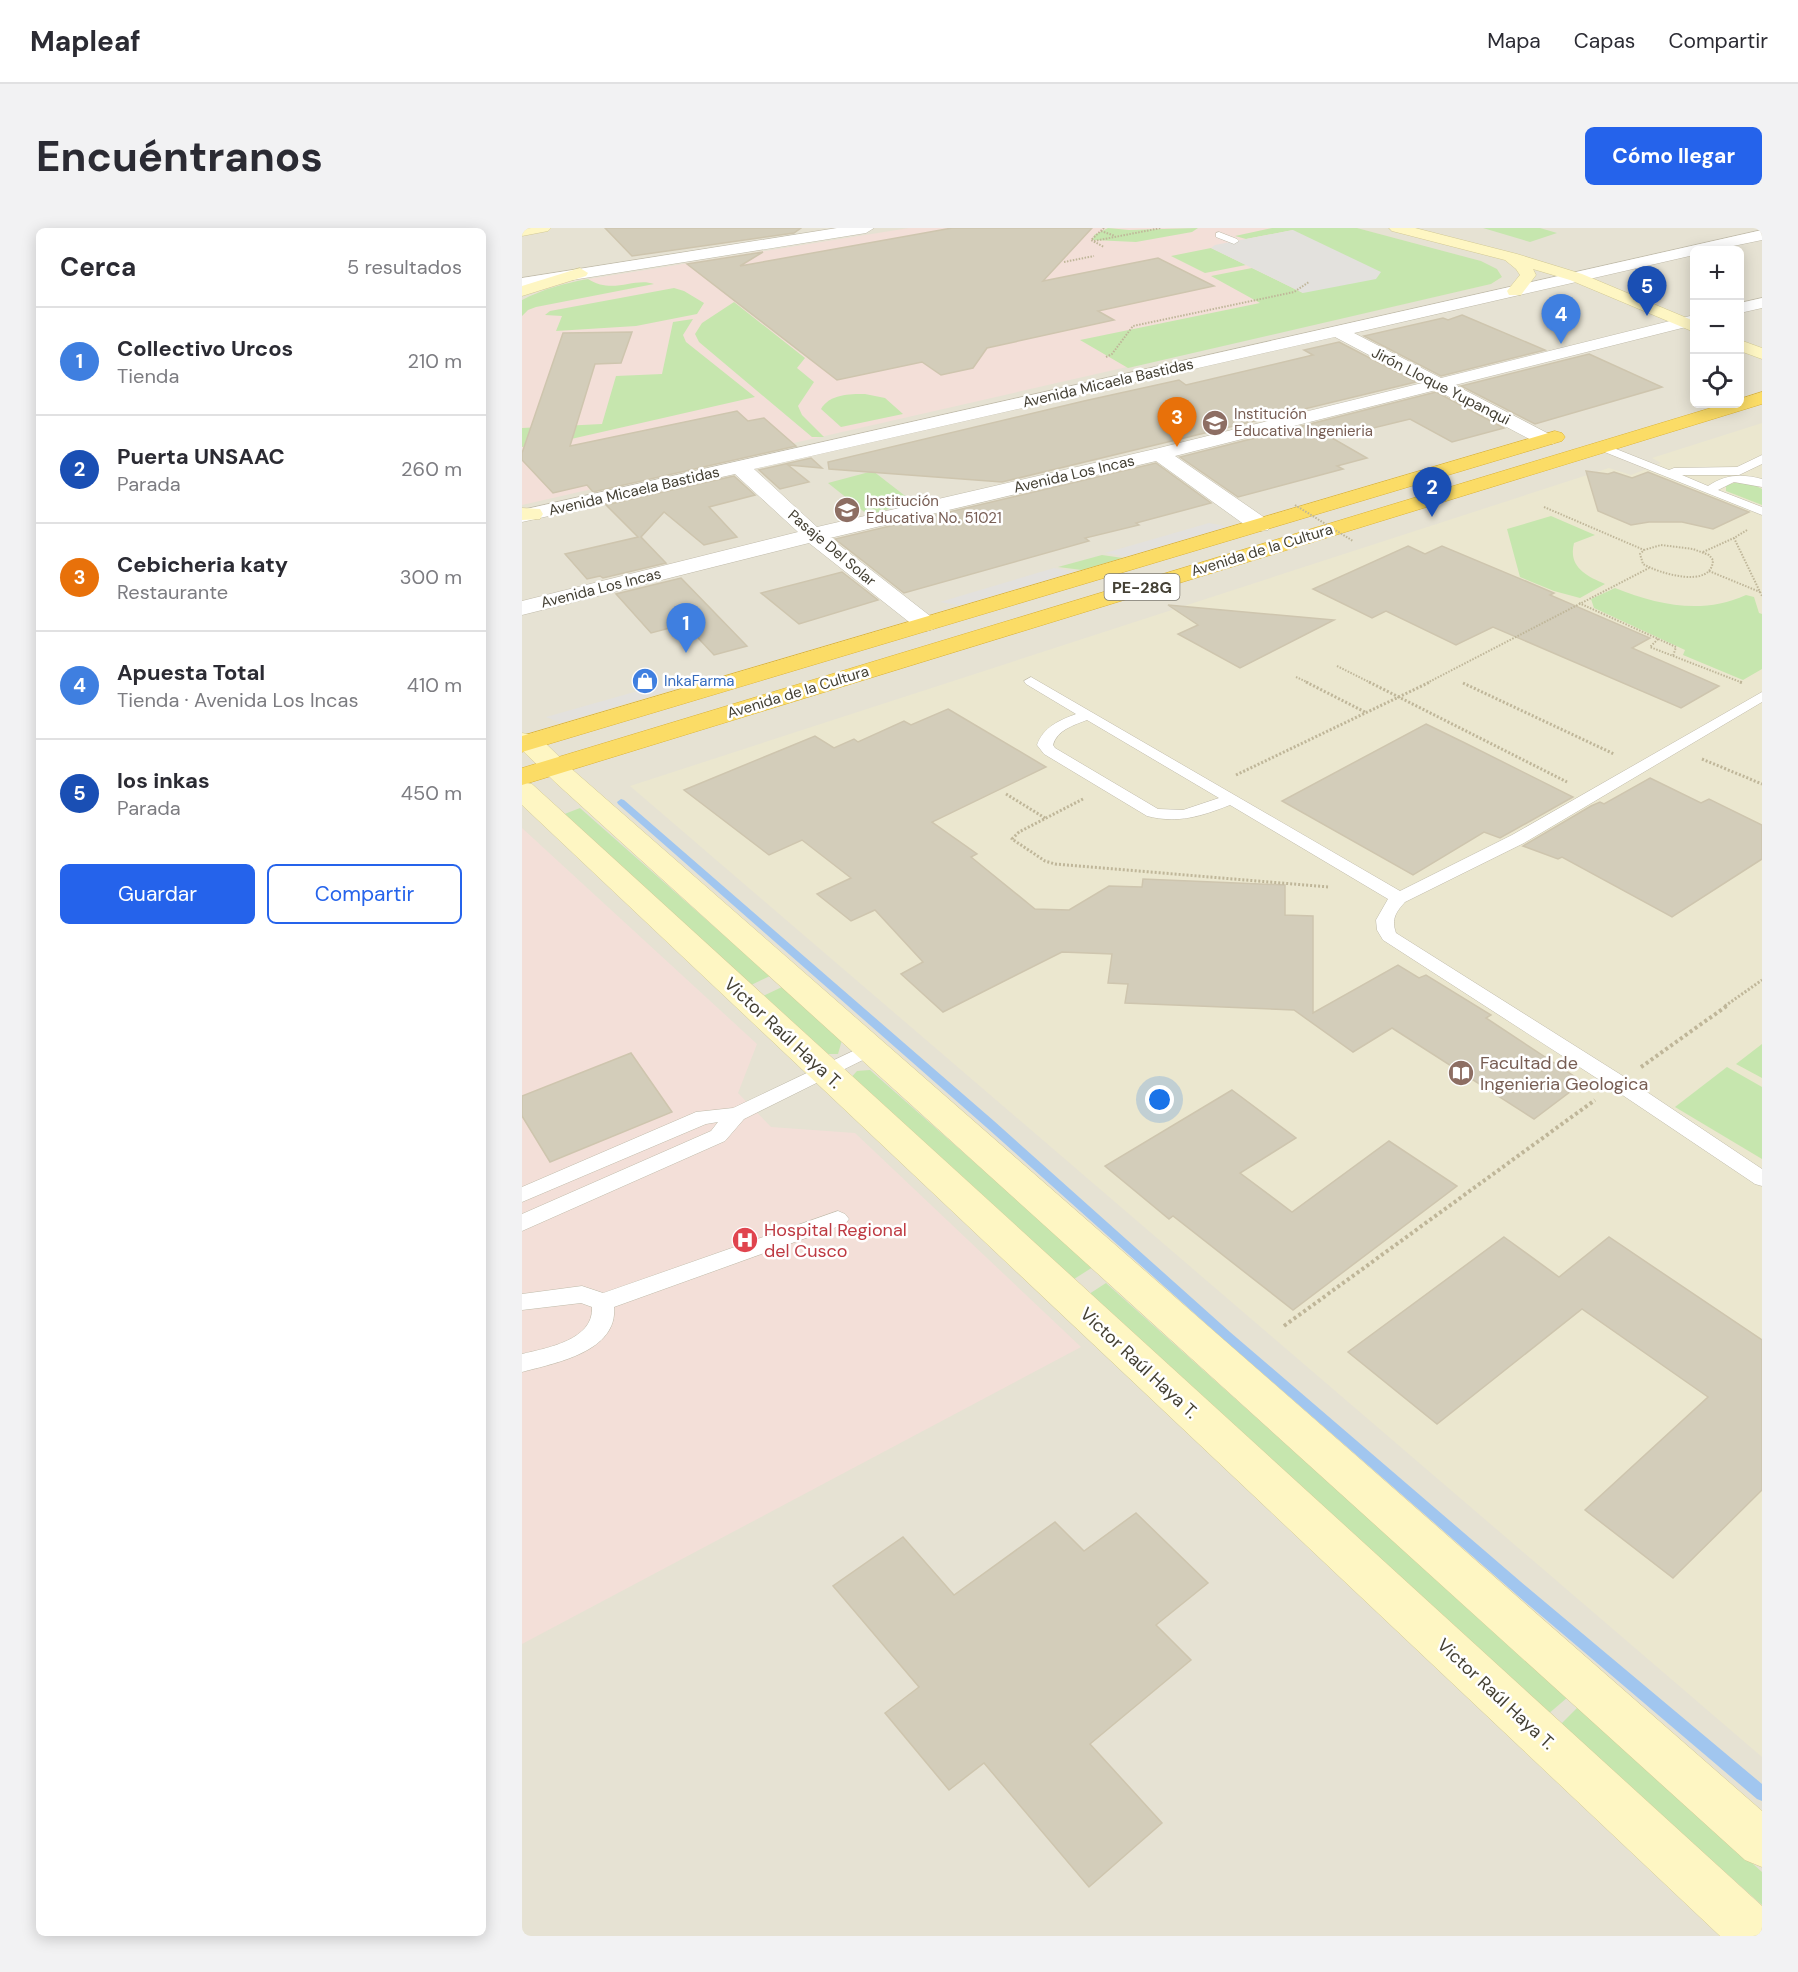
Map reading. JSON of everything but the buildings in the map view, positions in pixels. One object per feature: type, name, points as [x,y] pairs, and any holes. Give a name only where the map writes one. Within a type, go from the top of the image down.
[{"type":"highway","name":"Avenida de la Cultura","points":[[530,754],[1601,447],[1762,398]]},
{"type":"highway","name":"Avenida de la Cultura","points":[[530,754],[926,624],[1571,433]]},
{"type":"street","points":[[522,231],[543,228]]},
{"type":"street","points":[[522,283],[866,228]]},
{"type":"street","points":[[1397,228],[1511,257],[1576,277],[1690,323]]},
{"type":"street","name":"Avenida Micaela Bastidas","points":[[525,515],[1762,235]]},
{"type":"street","points":[[1511,257],[1523,266],[1528,275],[1515,291]]},
{"type":"street","points":[[522,291],[580,273]]},
{"type":"street","points":[[1744,308],[1762,303]]},
{"type":"street","name":"Avenida Los Incas","points":[[522,608],[813,535],[1159,454],[1437,383],[1690,323]]},
{"type":"street","name":"Jirón Lloque Yupanqui","points":[[1337,331],[1546,440]]},
{"type":"street","points":[[1744,347],[1762,354]]},
{"type":"street","points":[[1159,454],[1260,525]]},
{"type":"street","name":"Pasaje Del Solar","points":[[740,466],[813,535],[926,624]]},
{"type":"street","points":[[530,754],[870,1049],[1762,1844]]},
{"type":"street","name":"Victor Raúl Haya T.","points":[[522,790],[1757,1936]]},
{"type":"lane","points":[[1218,230],[1235,238]]},
{"type":"lane","points":[[1601,447],[1659,472],[1762,511]]},
{"type":"lane","points":[[1709,491],[1762,459]]},
{"type":"lane","points":[[1659,472],[1740,474],[1762,483]]},
{"type":"lane","points":[[1031,681],[1399,898]]},
{"type":"lane","points":[[1762,696],[1518,839],[1399,898],[1384,914],[1383,924],[1389,936],[1618,1083],[1762,1179]]},
{"type":"lane","points":[[1087,715],[1052,732],[1046,738],[1045,745],[1049,751],[1153,813],[1164,816],[1188,816],[1232,800]]},
{"type":"lane","points":[[522,1195],[703,1117],[737,1114],[870,1049]]},
{"type":"lane","points":[[522,1223],[718,1136],[737,1114]]},
{"type":"lane","points":[[522,1302],[582,1294],[603,1302],[838,1220]]},
{"type":"lane","points":[[522,1363],[563,1351],[602,1328],[606,1314],[603,1302]]},
{"type":"path","points":[[1104,228],[1091,240],[1104,247]]},
{"type":"path","points":[[1094,241],[1161,228]]},
{"type":"path","points":[[1101,231],[1117,237]]},
{"type":"path","points":[[1064,262],[1094,256]]},
{"type":"path","points":[[1100,360],[1112,354],[1133,326],[1294,292],[1309,282]]},
{"type":"path","points":[[1295,505],[1353,541]]},
{"type":"path","points":[[1544,507],[1644,550]]},
{"type":"path","points":[[1703,552],[1753,527]]},
{"type":"path","points":[[1734,538],[1761,594]]},
{"type":"path","points":[[1672,544],[1703,552],[1713,562],[1709,571],[1701,575],[1680,577],[1649,568],[1640,559],[1640,554],[1644,550],[1661,545],[1672,544]]},
{"type":"path","points":[[1235,776],[1398,698],[1649,568]]},
{"type":"path","points":[[1709,571],[1761,594]]},
{"type":"path","points":[[1578,603],[1676,647],[1673,656]]},
{"type":"path","points":[[1658,639],[1650,647],[1747,685]]},
{"type":"path","points":[[1337,666],[1576,787]]},
{"type":"path","points":[[1296,676],[1366,712]]},
{"type":"path","points":[[1463,682],[1616,755]]},
{"type":"path","points":[[1701,759],[1762,784]]},
{"type":"path","points":[[1108,786],[1019,832],[1012,839],[1045,861],[1055,864],[1336,888]]},
{"type":"path","points":[[1006,794],[1046,818]]},
{"type":"path","points":[[1640,1068],[1762,980]]},
{"type":"path","points":[[1284,1326],[1603,1094]]},
{"type":"shaded area","points":[[522,228],[1762,228],[1762,1936],[522,1936]]},
{"type":"shaded area","points":[[909,228],[1357,228],[1481,261],[1497,269],[1502,277],[1491,284],[522,505],[522,300],[570,282]]},
{"type":"shaded area","points":[[1293,230],[1381,272],[1376,279],[1303,293],[1211,248],[1215,245]]},
{"type":"shaded area","points":[[1762,423],[1762,1757],[630,786],[1609,468],[1631,475],[1661,463],[1652,458]]},
{"type":"shaded area","points":[[1209,523],[1230,527],[1128,557],[1105,553]]},
{"type":"shaded area","points":[[1054,568],[1076,572],[963,606],[940,602]]},
{"type":"shaded area","points":[[659,685],[670,690],[560,723],[546,717]]},
{"type":"shaded area","name":"Hospital Regional del Cusco","points":[[522,828],[757,1044],[738,1093],[771,1127],[855,1133],[1081,1347],[522,1644]]},
{"type":"green space","points":[[1108,228],[1129,230],[1198,228],[1192,232],[1136,242],[1093,240],[1094,235]]},
{"type":"green space","points":[[1272,228],[1357,228],[1481,261],[1497,269],[1502,277],[1491,284],[1128,368],[1080,340],[1260,303],[1211,276],[1252,268],[1303,293],[1293,230],[1246,239],[1235,236]]},
{"type":"green space","points":[[1483,228],[1540,228],[1557,233],[1530,242]]},
{"type":"green space","points":[[1211,248],[1246,265],[1205,273],[1171,256]]},
{"type":"green space","points":[[588,279],[606,286],[646,282],[654,284],[536,307],[528,310],[522,316],[522,300],[554,287]]},
{"type":"green space","points":[[674,288],[704,303],[697,314],[636,326],[556,331],[562,316],[545,315],[550,311]]},
{"type":"green space","points":[[734,302],[805,358],[797,368],[814,382],[798,406],[802,415],[824,437],[812,437],[699,342],[695,334],[702,323]]},
{"type":"green space","points":[[693,319],[683,335],[686,342],[755,397],[558,442],[522,447],[522,428],[602,424],[616,376],[662,374],[673,322]]},
{"type":"green space","points":[[865,394],[885,398],[903,414],[841,427],[821,409],[829,400],[846,395]]},
{"type":"green space","points":[[873,471],[913,502],[868,515],[828,483]]},
{"type":"green space","points":[[1738,482],[1751,483],[1762,489],[1762,505],[1726,491],[1726,485]]},
{"type":"green space","points":[[1551,516],[1595,535],[1574,543],[1574,558],[1580,570],[1605,584],[1580,598],[1554,591],[1520,577],[1507,529]]},
{"type":"green space","points":[[1102,555],[1123,558],[1082,570],[1058,567]]},
{"type":"green space","points":[[1615,588],[1647,599],[1680,605],[1713,605],[1746,595],[1754,597],[1759,613],[1762,614],[1762,669],[1743,680],[1683,655],[1685,650],[1594,608],[1591,599]]},
{"type":"green space","points":[[580,808],[770,976],[747,987],[562,815]]},
{"type":"green space","points":[[782,987],[842,1040],[838,1054],[817,1054],[759,998]]},
{"type":"green space","points":[[1762,1044],[1762,1078],[1736,1064]]},
{"type":"green space","points":[[1727,1067],[1762,1087],[1762,1159],[1675,1107]]},
{"type":"green space","points":[[870,1070],[1093,1267],[1071,1281],[848,1081],[857,1071]]},
{"type":"green space","points":[[1106,1283],[1568,1697],[1547,1715],[1086,1296]]},
{"type":"green space","points":[[1578,1707],[1762,1872],[1762,1905],[1560,1725]]},
{"type":"waterway","points":[[621,802],[990,1124],[1226,1335],[1522,1591],[1762,1794]]},
{"type":"place","name":"los inkas","points":[[1647,316]]},
{"type":"place","name":"Apuesta Total","points":[[1561,344]]},
{"type":"place","name":"Institución Educativa Ingenieria","points":[[1215,423]]},
{"type":"place","name":"Cebicheria katy","points":[[1177,447]]},
{"type":"place","name":"Institución Educativa No. 51021","points":[[847,510]]},
{"type":"place","name":"Puerta UNSAAC","points":[[1432,517]]},
{"type":"place","name":"Collectivo Urcos","points":[[686,653]]},
{"type":"place","name":"InkaFarma","points":[[645,681]]},
{"type":"place","name":"Facultad de Ingenieria Geologica","points":[[1461,1073]]},
{"type":"place","name":"Hospital Regional del Cusco","points":[[745,1240]]}]
